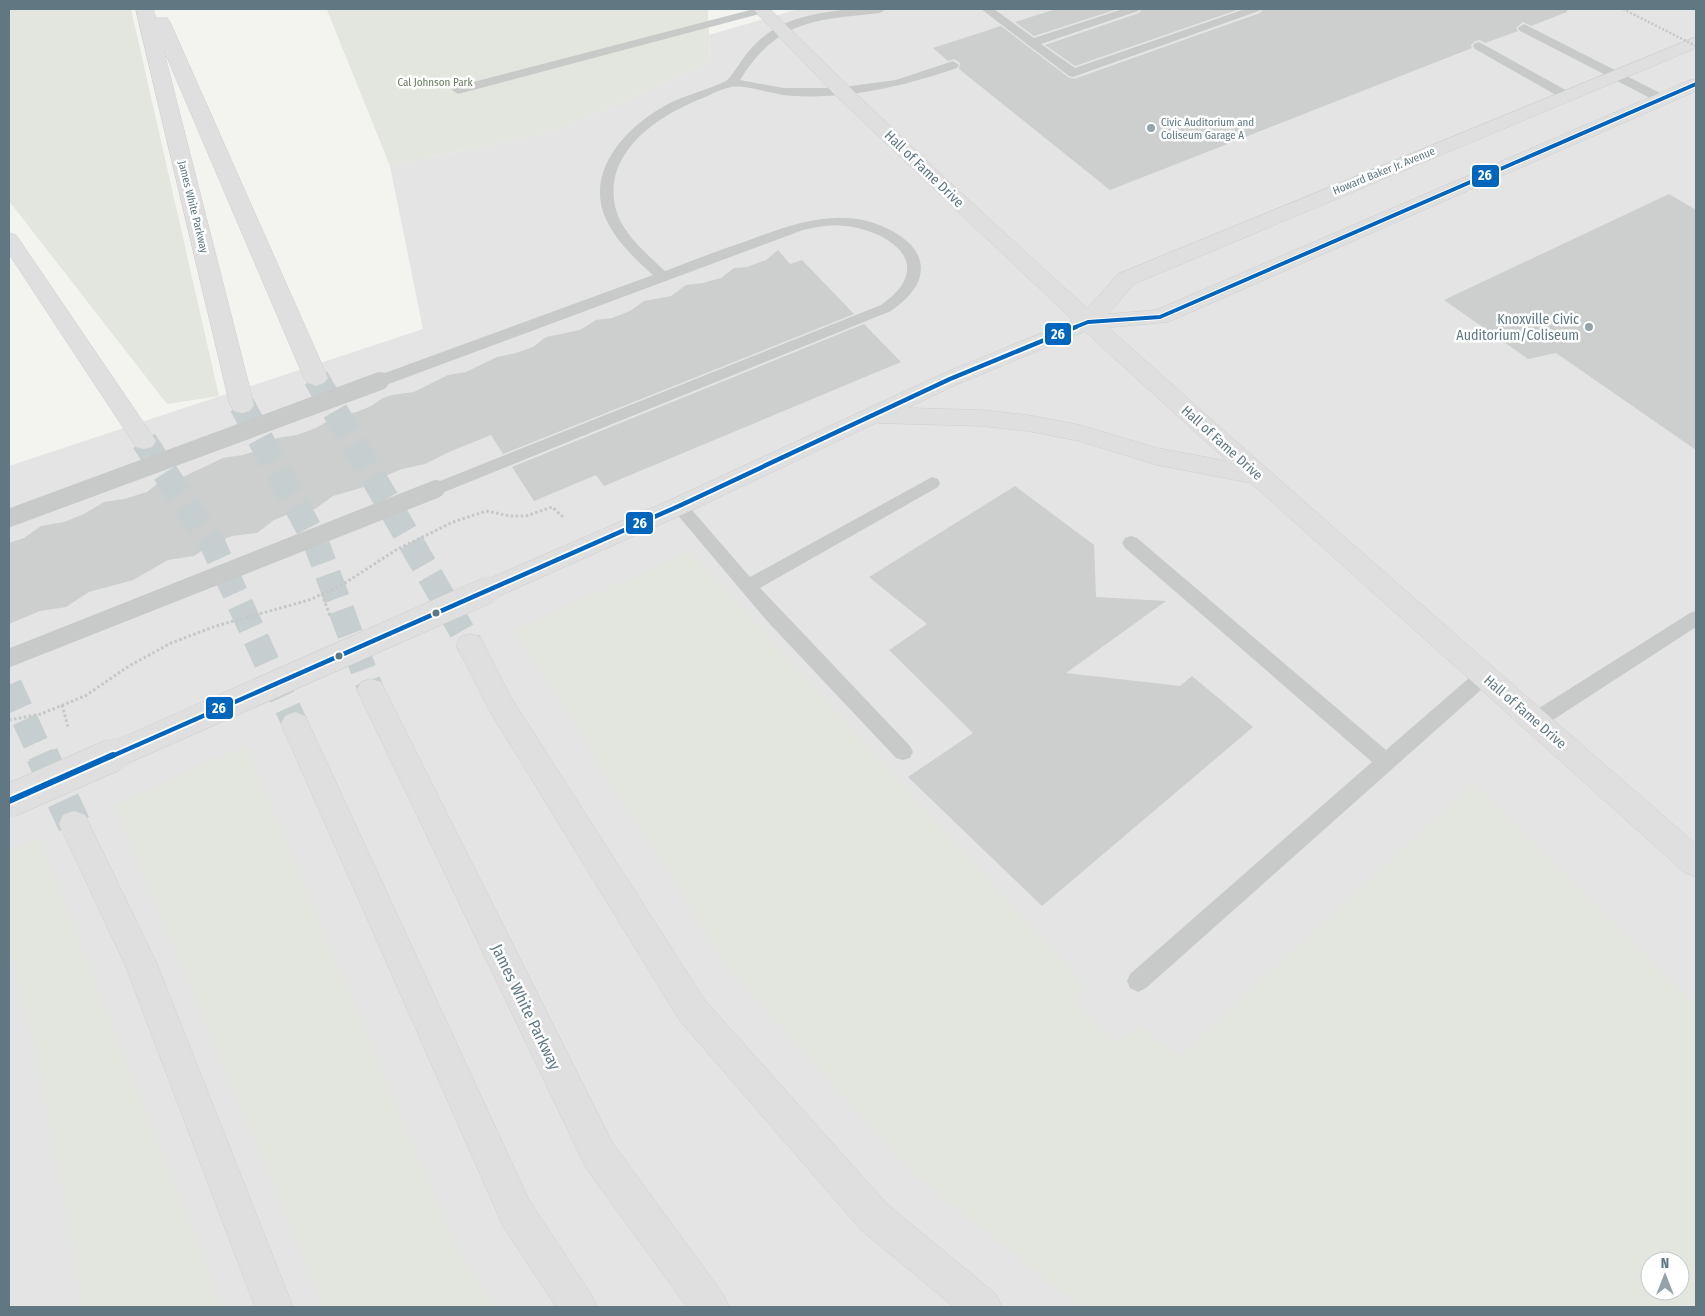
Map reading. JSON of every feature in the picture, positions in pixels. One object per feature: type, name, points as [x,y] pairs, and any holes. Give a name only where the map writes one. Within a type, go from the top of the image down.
[{"type":"main road","name":"James White Parkway","points":[[145,9],[242,405]]},
{"type":"main road","points":[[156,9],[316,378]]},
{"type":"main road","name":"Hall of Fame Drive","points":[[762,9],[844,92],[1088,322],[1257,475],[1696,863]]},
{"type":"main road","name":"Howard Baker Jr. Avenue","points":[[1088,322],[1126,279],[1696,42]]},
{"type":"main road","name":"Howard Baker Jr. Avenue","points":[[9,801],[679,506],[950,379],[1088,322],[1160,317],[1696,84]]},
{"type":"main road","points":[[9,238],[144,441]]},
{"type":"main road","points":[[876,415],[980,418],[1028,423],[1080,433],[1157,456],[1257,475]]},
{"type":"main road","points":[[470,645],[502,707],[692,1010],[874,1217],[983,1307]]},
{"type":"main road","name":"James White Parkway","points":[[371,690],[599,1155],[710,1307]]},
{"type":"main road","points":[[294,724],[516,1213],[578,1307]]},
{"type":"main road","points":[[74,824],[141,964],[274,1307]]},
{"type":"lane","points":[[458,90],[762,9]]},
{"type":"lane","points":[[732,83],[745,61],[782,28],[812,19],[880,9]]},
{"type":"lane","points":[[987,9],[1073,73],[1255,9]]},
{"type":"lane","points":[[1032,43],[1134,9]]},
{"type":"lane","points":[[1215,9],[1229,18]]},
{"type":"lane","points":[[1524,28],[1662,100]]},
{"type":"lane","points":[[1479,46],[1566,96]]},
{"type":"lane","points":[[662,276],[635,250],[617,228],[608,205],[607,182],[616,156],[646,122],[670,107],[732,83],[782,92],[844,92],[890,85],[953,65]]},
{"type":"lane","points":[[9,518],[800,226],[825,221],[850,222],[873,227],[893,236],[907,249],[914,264],[913,280],[903,294],[886,308],[9,658]]},
{"type":"lane","points":[[747,587],[932,483]]},
{"type":"lane","points":[[679,506],[772,616],[903,752]]},
{"type":"lane","points":[[1131,543],[1386,762]]},
{"type":"lane","points":[[1535,721],[1696,618]]},
{"type":"lane","points":[[1138,981],[1484,676]]},
{"type":"path","points":[[1623,9],[1696,46]]},
{"type":"path","points":[[9,720],[41,714],[85,696],[129,666],[171,644],[216,626],[309,600],[342,585],[396,550],[453,522],[486,511],[510,516],[526,516],[552,507],[566,520]]},
{"type":"path","points":[[322,594],[330,616]]},
{"type":"path","points":[[62,705],[68,727]]},
{"type":"shaded area","points":[[799,9],[1696,9],[1696,1307],[9,1307],[9,466],[423,329],[390,166],[559,130],[710,62],[709,35]]},
{"type":"green space","points":[[9,9],[131,9],[219,396],[167,404],[9,201]]},
{"type":"green space","name":"Cal Johnson Park","points":[[324,9],[708,9],[710,62],[559,130],[390,166],[327,10]]},
{"type":"green space","points":[[690,551],[1086,987],[1074,1002],[1115,1044],[1139,1025],[1179,1057],[1474,783],[1696,1006],[1696,1307],[1081,1307],[914,1174],[731,971],[515,630]]},
{"type":"green space","points":[[246,746],[451,1236],[492,1307],[323,1307],[115,805]]},
{"type":"green space","points":[[39,839],[212,1280],[220,1307],[82,1307],[72,1238],[35,1047],[9,946],[9,853]]},
{"type":"building","points":[[1056,9],[1118,9],[1034,36],[1015,22]]},
{"type":"building","points":[[1142,9],[1240,9],[1075,66],[1045,45],[1139,13]]},
{"type":"building","name":"Civic Auditorium and Coliseum Garage A","points":[[1263,9],[1567,9],[1567,12],[1531,26],[1523,22],[1516,28],[1518,31],[1485,43],[1480,40],[1475,41],[1471,45],[1472,48],[1110,190],[959,69],[960,63],[954,59],[948,61],[933,48],[1001,26],[1068,77],[1074,79],[1260,13]]},
{"type":"building","name":"Knoxville Civic Auditorium/Coliseum","points":[[1669,194],[1696,210],[1696,450],[1556,353],[1528,359],[1444,300]]},
{"type":"building","points":[[778,250],[790,264],[802,260],[854,314],[503,454],[491,435],[425,464],[402,469],[383,477],[371,485],[333,496],[315,509],[291,513],[274,520],[257,533],[232,536],[212,544],[194,556],[168,560],[133,580],[89,592],[66,607],[40,611],[9,624],[9,543],[24,538],[41,526],[64,522],[84,514],[104,502],[124,499],[147,492],[162,480],[183,477],[223,458],[243,455],[261,449],[277,438],[297,435],[316,428],[336,416],[357,412],[383,398],[414,392],[448,375],[466,372],[497,357],[533,347],[546,337],[580,330],[596,320],[612,318],[630,311],[644,301],[671,296],[686,285],[721,278],[734,268],[747,267],[766,260]]},
{"type":"building","points":[[864,324],[901,362],[604,486],[596,475],[534,501],[512,467]]},
{"type":"building","points":[[1015,486],[1094,545],[1096,597],[1166,601],[1066,673],[1180,686],[1192,676],[1253,727],[1042,906],[908,777],[973,733],[889,650],[927,624],[869,577]]},
{"type":"tunnel","points":[[316,378],[470,645]]},
{"type":"tunnel","points":[[242,405],[315,540],[371,690]]},
{"type":"tunnel","points":[[144,441],[213,545],[295,724]]},
{"type":"tunnel","points":[[9,685],[42,757]]},
{"type":"tunnel","points":[[42,755],[74,824]]},
{"type":"transit line","name":"26","points":[[9,801],[679,506],[950,379],[1088,322],[1160,317],[1696,84]]},
{"type":"place","name":"Civic Auditorium and Coliseum Garage A","points":[[1151,128]]},
{"type":"place","name":"Knoxville Civic Auditorium/Coliseum","points":[[1589,327]]}]
